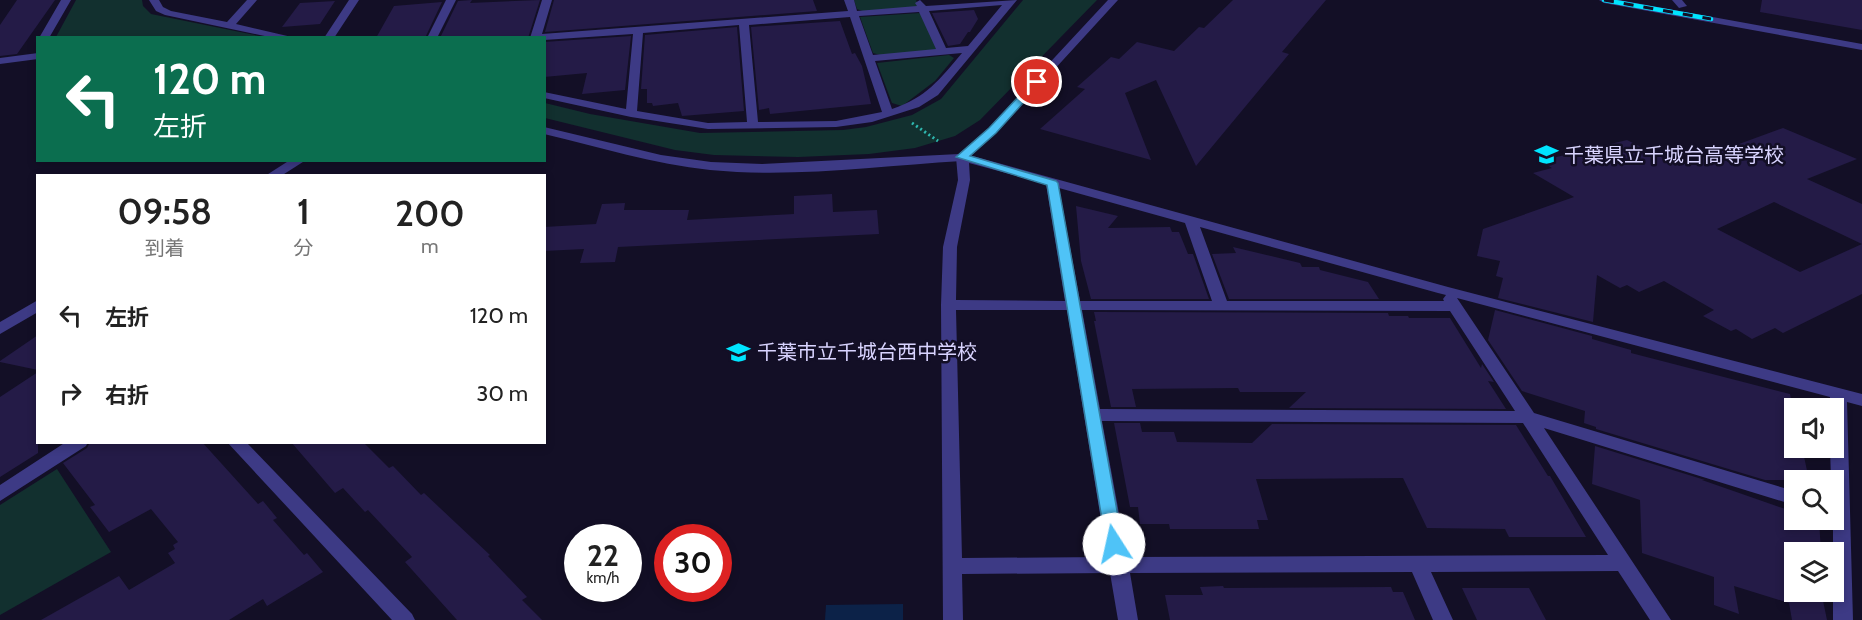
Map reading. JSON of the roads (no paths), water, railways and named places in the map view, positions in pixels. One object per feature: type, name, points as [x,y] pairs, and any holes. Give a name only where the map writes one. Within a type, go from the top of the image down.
[{"type":"street","points":[[45,36],[66,0]]},
{"type":"street","points":[[154,0],[159,9],[168,13],[282,36]]},
{"type":"street","points":[[230,25],[252,0]]},
{"type":"street","points":[[330,36],[354,0]]},
{"type":"street","points":[[433,36],[451,0]]},
{"type":"street","points":[[536,36],[547,0]]},
{"type":"street","points":[[849,0],[889,115]]},
{"type":"street","points":[[962,157],[993,130],[1113,0]]},
{"type":"street","points":[[1604,0],[1862,47]]},
{"type":"street","points":[[1647,0],[1679,3],[1862,39]]},
{"type":"street","points":[[546,36],[854,15],[921,5],[1011,1]]},
{"type":"street","points":[[546,95],[631,114],[708,126],[836,124],[889,115],[915,105],[934,93],[1011,1]]},
{"type":"street","points":[[921,5],[943,52]]},
{"type":"street","points":[[744,22],[753,127]]},
{"type":"street","points":[[631,114],[638,30]]},
{"type":"street","points":[[869,58],[972,50]]},
{"type":"street","points":[[0,61],[36,54]]},
{"type":"street","points":[[546,130],[661,159],[711,166],[805,167],[962,157],[1443,290],[1862,400]]},
{"type":"street","points":[[953,620],[948,305],[950,247],[964,180],[962,157]]},
{"type":"street","points":[[275,174],[296,162]]},
{"type":"street","points":[[1052,183],[1128,620]]},
{"type":"street","points":[[1191,221],[1221,306]]},
{"type":"street","points":[[1443,290],[1661,620]]},
{"type":"street","points":[[948,305],[1454,306]]},
{"type":"street","points":[[0,329],[36,306]]},
{"type":"street","points":[[1837,470],[1838,393]]},
{"type":"street","points":[[1092,415],[1528,417],[1784,495]]},
{"type":"street","points":[[0,494],[77,444]]},
{"type":"street","points":[[237,444],[405,620]]},
{"type":"street","points":[[1838,530],[1843,620]]},
{"type":"street","points":[[951,566],[1624,563]]},
{"type":"street","points":[[1418,564],[1443,620]]},
{"type":"water","points":[[903,604],[903,620],[825,620],[826,605]]},
{"type":"railway","points":[[1604,0],[1711,19]]},
{"type":"place","name":"千葉県立千城台高等学校","points":[[1546,155]]},
{"type":"place","name":"千葉市立千城台西中学校","points":[[739,352]]}]
